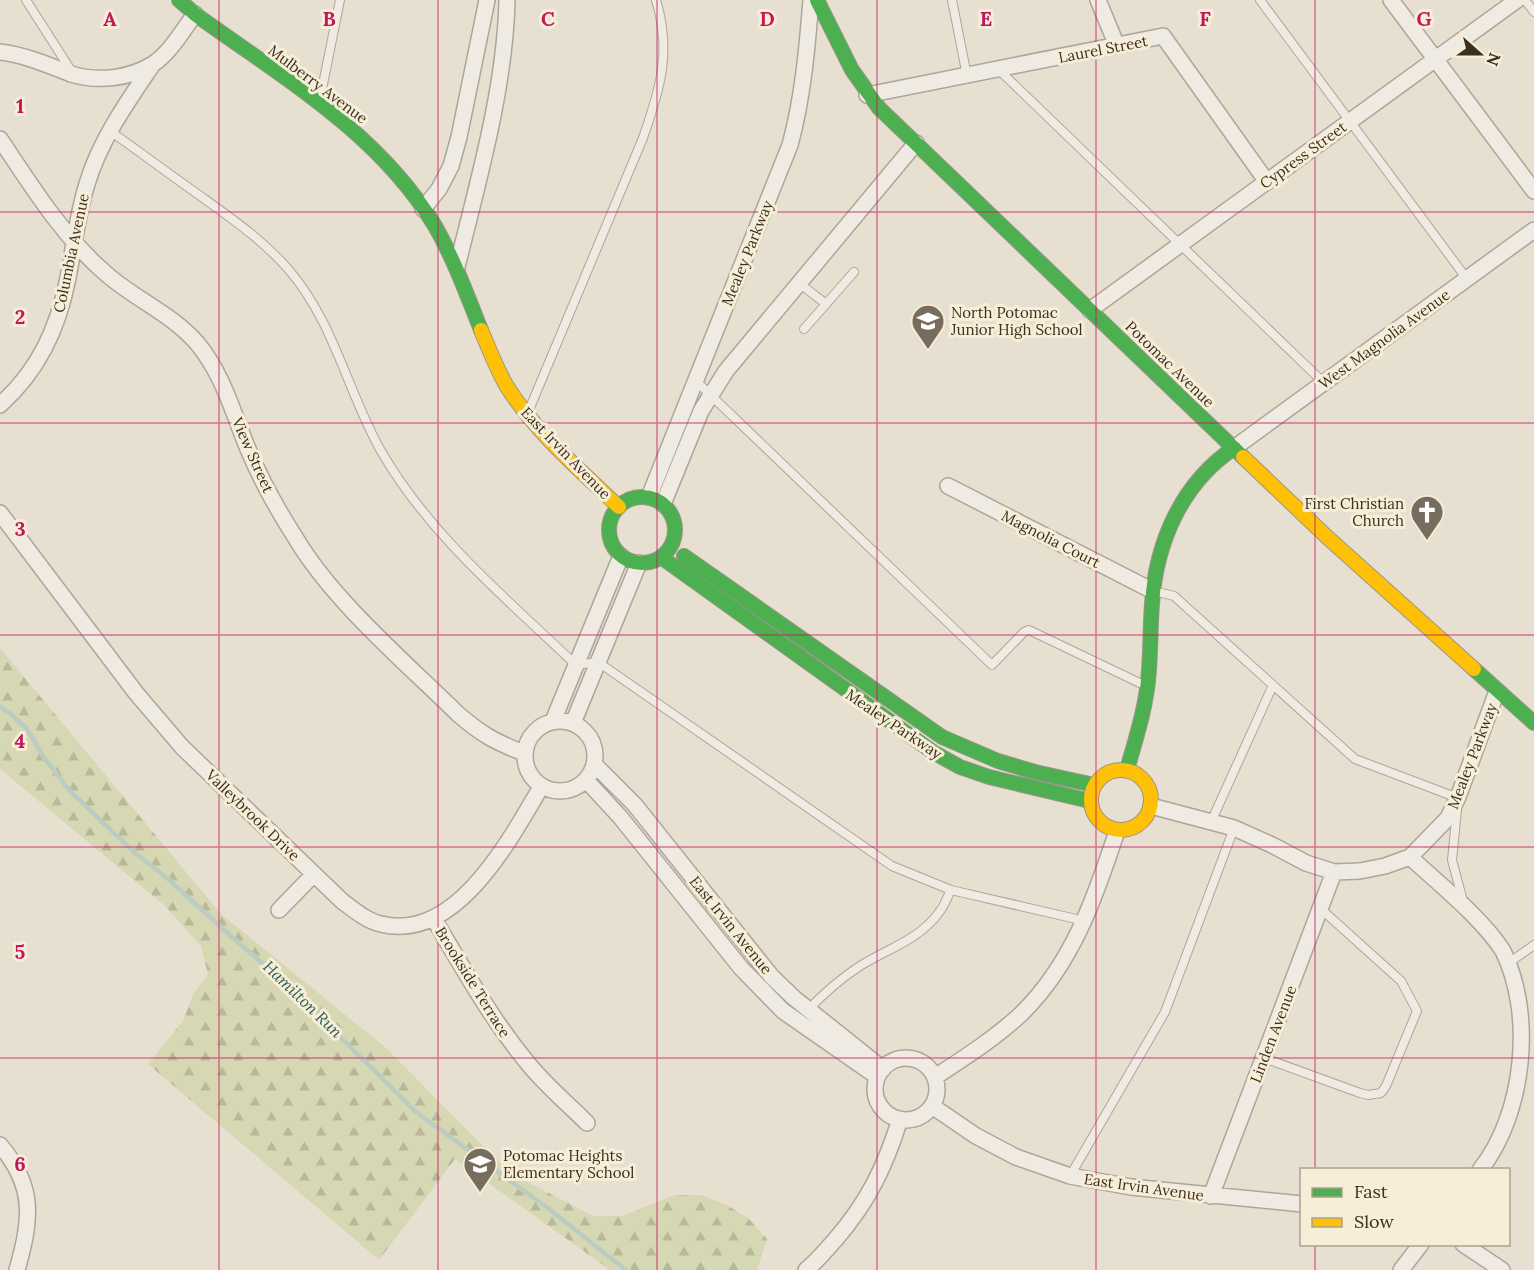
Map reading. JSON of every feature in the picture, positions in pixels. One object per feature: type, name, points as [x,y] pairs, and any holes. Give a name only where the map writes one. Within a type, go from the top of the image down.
[{"type":"street","name":"Mulberry Avenue","points":[[179,0],[354,130],[386,162],[423,209]]},
{"type":"street","points":[[423,209],[440,189],[451,166],[487,0]]},
{"type":"street","points":[[457,267],[491,122],[505,35],[507,0]]},
{"type":"street","name":"Mealey Parkway","points":[[656,501],[695,380],[790,145],[804,82],[811,0]]},
{"type":"street","name":"Potomac Avenue","points":[[817,0],[867,95],[1234,448],[1336,544],[1534,723]]},
{"type":"street","points":[[1098,0],[1117,46]]},
{"type":"street","points":[[1391,0],[1534,191]]},
{"type":"street","name":"Cypress Street","points":[[1090,310],[1517,0]]},
{"type":"street","name":"Columbia Avenue","points":[[0,405],[19,388],[35,366],[50,338],[69,277],[73,243],[87,183],[110,131],[153,64],[169,48],[195,14]]},
{"type":"street","name":"Laurel Street","points":[[867,95],[1163,36],[1267,182]]},
{"type":"street","points":[[0,52],[42,62],[74,74],[111,79],[153,64]]},
{"type":"street","name":"View Street","points":[[0,139],[73,243],[105,273],[171,320],[196,342],[216,370],[270,496],[296,540],[331,586],[407,664],[480,733],[524,753]]},
{"type":"street","points":[[656,501],[701,411],[726,371],[916,143]]},
{"type":"street","name":"East Irvin Avenue","points":[[423,209],[457,267],[495,364],[511,393],[550,441],[619,507]]},
{"type":"street","name":"West Magnolia Avenue","points":[[1234,448],[1534,230]]},
{"type":"street","points":[[1127,770],[1147,687],[1153,591],[1167,533],[1179,508],[1212,464],[1234,448]]},
{"type":"street","name":"Magnolia Court","points":[[948,486],[1153,591]]},
{"type":"street","points":[[638,497],[656,501],[671,513],[675,524],[675,536],[671,547],[661,558],[651,562],[639,563],[621,556],[613,545],[609,532],[611,519],[619,507],[627,501],[638,497]]},
{"type":"street","name":"Valleybrook Drive","points":[[0,513],[136,693],[182,747],[342,901],[364,916],[380,924],[399,927],[434,919],[463,898],[492,864],[541,786]]},
{"type":"street","name":"Mealey Parkway","points":[[671,547],[926,727],[967,751],[1025,771],[1094,785]]},
{"type":"street","points":[[553,721],[621,556]]},
{"type":"street","name":"Mealey Parkway","points":[[661,558],[914,740],[960,767],[989,777],[1090,801]]},
{"type":"street","points":[[573,723],[639,563]]},
{"type":"street","name":"Mealey Parkway","points":[[1151,806],[1234,828],[1306,863],[1334,872],[1360,871],[1385,866],[1410,856],[1448,818],[1497,691]]},
{"type":"street","points":[[553,721],[573,723],[586,732],[596,753],[595,765],[586,780],[573,789],[557,792],[541,786],[532,778],[524,753],[527,742],[534,732],[553,721]]},
{"type":"street","name":"East Irvin Avenue","points":[[595,765],[634,805],[803,1015],[880,1073]]},
{"type":"street","points":[[1114,770],[1127,770],[1138,774],[1146,783],[1151,794],[1151,806],[1147,817],[1139,825],[1128,830],[1117,831],[1103,825],[1094,815],[1090,801],[1094,785],[1102,775],[1114,770]]},
{"type":"street","name":"East Irvin Avenue","points":[[586,780],[621,818],[741,969],[783,1011],[803,1015]]},
{"type":"street","points":[[935,1077],[982,1047],[1020,1015],[1045,987],[1067,955],[1085,921],[1098,890],[1117,831]]},
{"type":"street","points":[[1410,856],[1467,911],[1503,950],[1510,962],[1524,1000],[1527,1029],[1517,1094],[1506,1125],[1491,1155],[1481,1168]]},
{"type":"street","name":"Linden Avenue","points":[[1211,1196],[1334,872]]},
{"type":"street","points":[[279,910],[314,874]]},
{"type":"street","name":"Brookside Terrace","points":[[434,919],[489,1012],[508,1039],[527,1064],[587,1123]]},
{"type":"street","points":[[901,1058],[921,1061],[935,1077],[936,1097],[932,1106],[923,1114],[912,1119],[900,1119],[888,1113],[879,1103],[876,1090],[880,1073],[891,1062],[901,1058]]},
{"type":"street","name":"East Irvin Avenue","points":[[932,1106],[976,1136],[1016,1157],[1070,1176],[1131,1187],[1300,1204]]},
{"type":"street","points":[[815,1268],[871,1192],[892,1146],[900,1119]]},
{"type":"street","points":[[0,1145],[21,1173],[26,1194],[28,1215],[26,1238],[17,1270]]},
{"type":"street","points":[[1401,1270],[1420,1246]]},
{"type":"street","points":[[1465,1246],[1502,1270]]},
{"type":"lane","points":[[26,0],[74,74]]},
{"type":"lane","points":[[319,104],[340,0]]},
{"type":"lane","points":[[526,414],[643,138],[656,100],[664,54],[660,12],[656,0]]},
{"type":"lane","points":[[952,0],[967,76]]},
{"type":"lane","points":[[1260,0],[1467,279]]},
{"type":"lane","points":[[1525,0],[1534,12]]},
{"type":"lane","points":[[999,70],[1324,384]]},
{"type":"lane","points":[[110,131],[241,225],[267,246],[290,272],[312,301],[330,334],[363,418],[416,504],[427,519],[479,573],[576,665],[598,662],[892,866],[951,890],[1085,921]]},
{"type":"lane","points":[[804,329],[854,272]]},
{"type":"lane","points":[[799,283],[826,304]]},
{"type":"lane","points":[[695,380],[992,665],[1024,632],[1029,630],[1147,687]]},
{"type":"lane","points":[[1153,591],[1174,596],[1355,759],[1458,797],[1452,860],[1456,880],[1467,911]]},
{"type":"lane","points":[[766,634],[776,619]]},
{"type":"lane","points":[[1211,822],[1273,685]]},
{"type":"lane","points":[[960,767],[967,751]]},
{"type":"lane","points":[[1070,1176],[1165,1012],[1234,828]]},
{"type":"lane","points":[[803,1015],[834,984],[880,954],[909,940],[927,926],[941,910],[951,890]]},
{"type":"lane","points":[[1264,1058],[1360,1093],[1368,1095],[1381,1093],[1417,1011],[1401,981],[1321,909]]},
{"type":"lane","points":[[1510,962],[1534,945]]},
{"type":"green space","points":[[0,648],[221,914],[385,1047],[510,1173],[593,1216],[623,1216],[675,1195],[702,1195],[727,1205],[749,1219],[767,1239],[757,1270],[610,1270],[455,1159],[379,1260],[148,1064],[183,1021],[193,995],[208,974],[201,946],[164,905],[0,769]]},
{"type":"waterway","name":"Hamilton Run","points":[[0,707],[27,729],[45,759],[70,791],[135,853],[167,878],[233,938],[261,962],[279,972],[325,1022],[416,1112],[549,1209],[626,1270]]},
{"type":"traffic: fast","points":[[179,0],[195,14],[326,108],[386,162],[412,192],[435,226],[454,264],[481,330]]},
{"type":"traffic: fast","points":[[817,0],[852,70],[879,108],[1243,457]]},
{"type":"traffic: fast","points":[[1127,770],[1147,692],[1152,604],[1159,558],[1175,516],[1186,496],[1200,478],[1234,448]]},
{"type":"traffic: fast","points":[[642,497],[655,500],[665,507],[672,517],[675,530],[672,543],[665,553],[655,560],[642,563],[629,560],[619,553],[612,543],[609,530],[612,517],[619,507],[629,500],[642,497]]},
{"type":"traffic: fast","points":[[684,556],[942,737],[998,761],[1094,785]]},
{"type":"traffic: fast","points":[[661,557],[933,752],[960,767],[989,777],[1090,801]]},
{"type":"traffic: fast","points":[[1474,669],[1534,723]]},
{"type":"traffic: slow","points":[[481,330],[506,385],[530,419],[619,507]]},
{"type":"traffic: slow","points":[[1243,457],[1327,537],[1474,669]]},
{"type":"traffic: slow","points":[[1115,770],[1127,770],[1138,775],[1146,783],[1151,800],[1149,812],[1138,825],[1127,830],[1115,830],[1104,825],[1096,817],[1091,806],[1091,794],[1096,783],[1104,775],[1115,770]]},
{"type":"place","name":"North Potomac Junior High School","points":[[928,350]]},
{"type":"place","name":"First Christian Church","points":[[1427,541]]},
{"type":"place","name":"Potomac Heights Elementary School","points":[[480,1193]]}]
